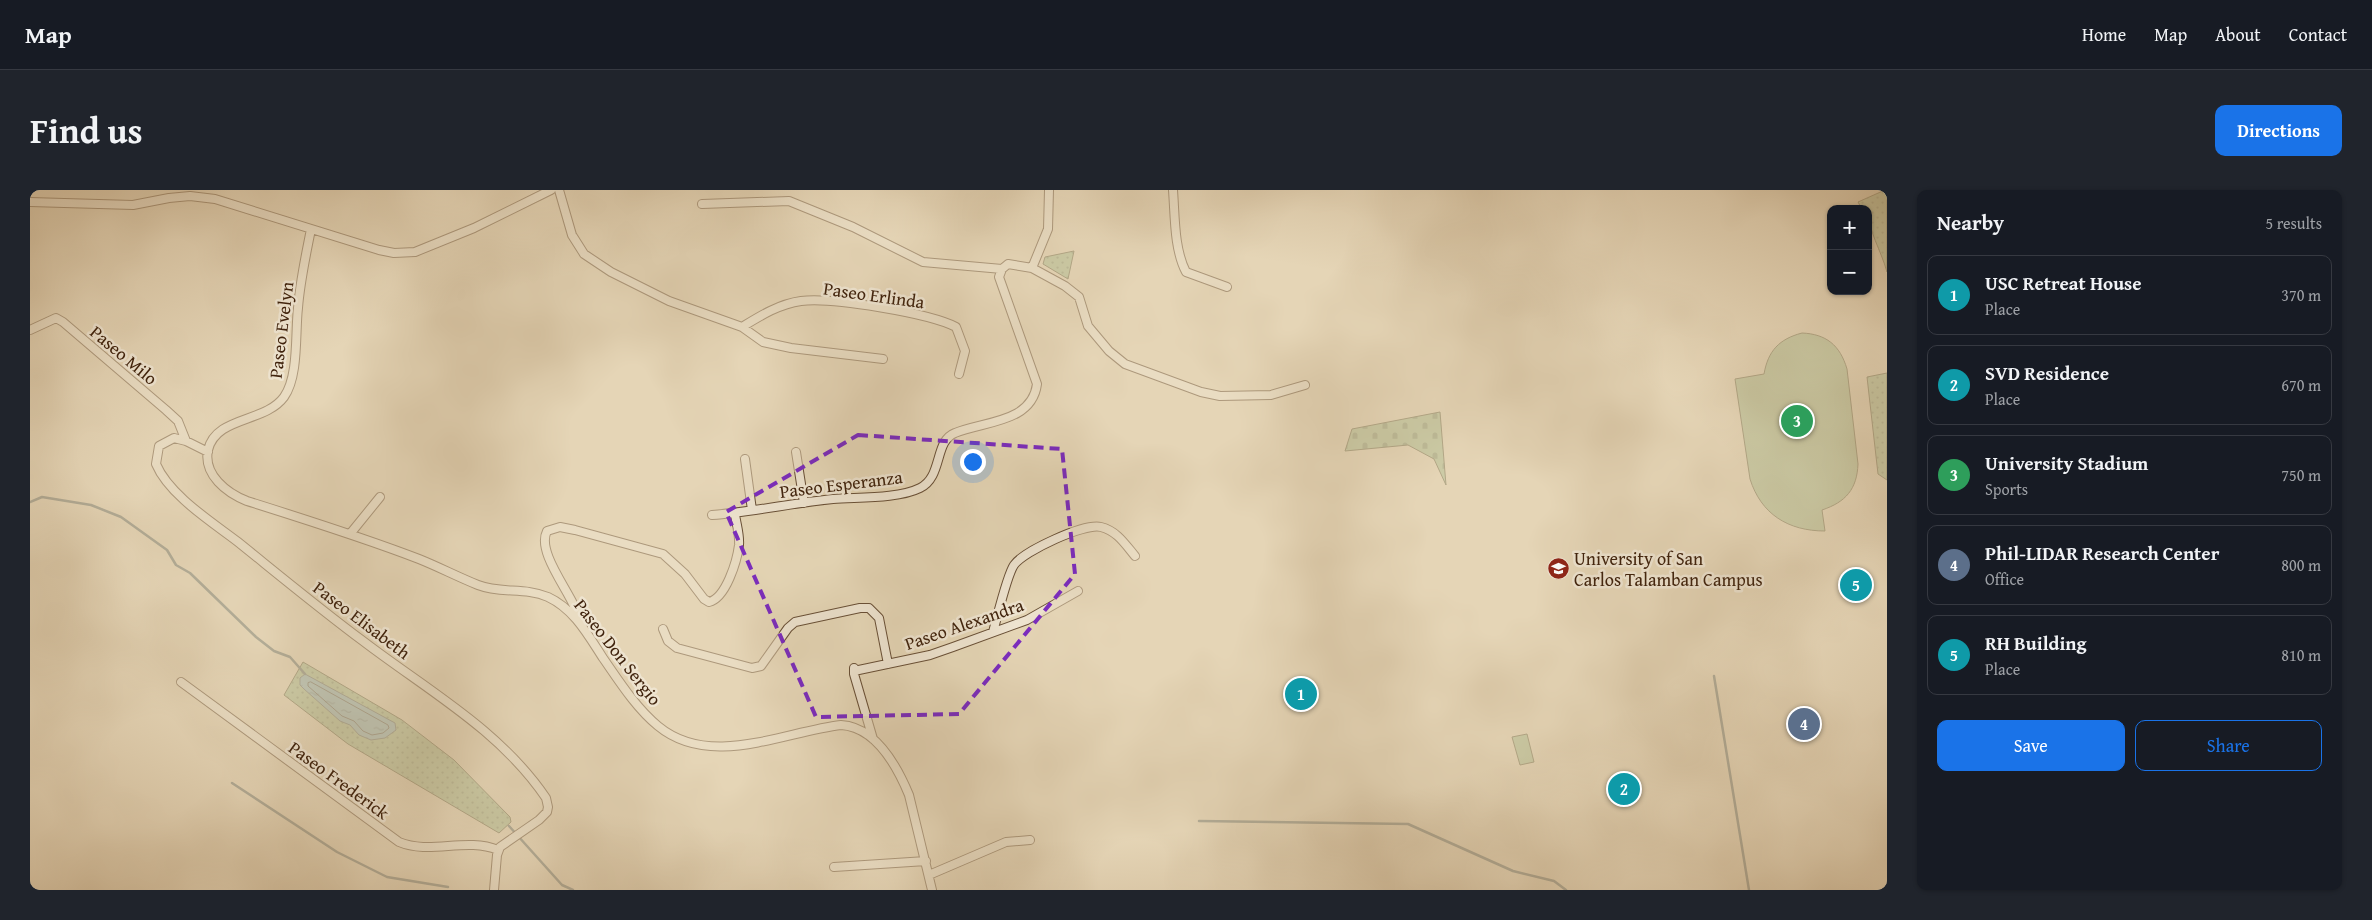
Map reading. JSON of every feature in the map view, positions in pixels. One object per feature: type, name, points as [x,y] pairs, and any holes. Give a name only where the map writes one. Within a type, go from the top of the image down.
[{"type":"street","points":[[30,202],[133,206],[169,198],[190,196],[236,204],[311,229],[394,253],[415,252],[474,228],[551,190]]},
{"type":"street","points":[[559,190],[572,235],[584,254],[611,272],[669,301],[742,327],[762,342],[791,348],[883,359]]},
{"type":"street","points":[[1032,268],[1048,228],[1049,190]]},
{"type":"street","points":[[1172,190],[1181,263],[1186,272],[1227,287]]},
{"type":"street","points":[[702,204],[789,201],[853,228],[923,262],[1002,269],[1008,264],[1032,268],[1065,286],[1078,297],[1088,326],[1109,351],[1125,364],[1201,392],[1220,396],[1271,395],[1305,385]]},
{"type":"street","name":"Paseo Evelyn","points":[[208,452],[211,444],[222,430],[273,407],[288,391],[292,374],[298,306],[311,229]]},
{"type":"street","name":"Paseo Esperanza","points":[[712,515],[735,514],[804,503],[901,494],[920,489],[929,482],[939,461],[944,441],[953,433],[997,422],[1028,406],[1035,397],[1037,384],[1000,277],[1002,269]]},
{"type":"street","name":"Paseo Erlinda","points":[[742,327],[779,307],[802,301],[844,303],[917,314],[956,327],[964,351],[959,374]]},
{"type":"street","name":"Paseo Milo","points":[[30,330],[51,319],[56,318],[63,322],[178,421],[186,441]]},
{"type":"street","name":"Paseo Elisabeth","points":[[186,441],[179,438],[169,439],[159,446],[156,464],[170,485],[208,519],[364,642],[473,721],[498,742],[546,798],[548,807],[543,816],[511,838],[498,850]]},
{"type":"street","points":[[186,441],[208,452]]},
{"type":"street","name":"Paseo Don Sergio","points":[[208,452],[211,468],[216,480],[236,496],[350,534],[420,560],[479,586],[498,590],[521,589],[548,597],[566,609],[580,624],[642,710],[658,726],[685,740],[700,744],[730,746],[841,725],[858,728],[873,738],[891,760],[904,781],[932,890]]},
{"type":"street","points":[[796,452],[804,503]]},
{"type":"street","points":[[745,458],[752,510]]},
{"type":"street","points":[[350,534],[380,497]]},
{"type":"street","points":[[580,624],[577,609],[563,589],[549,554],[546,542],[548,531],[560,527],[663,554],[675,563],[704,599],[709,602],[716,600],[722,594],[734,564],[739,545],[735,514]]},
{"type":"street","points":[[993,632],[1013,566],[1026,553],[1064,535],[1099,527],[1120,536],[1135,556]]},
{"type":"street","name":"Paseo Alexandra","points":[[873,738],[854,669],[930,655],[1027,620],[1078,591]]},
{"type":"street","points":[[663,629],[668,641],[676,648],[752,668],[761,666],[788,628],[795,622],[860,608],[869,608],[879,618],[888,664]]},
{"type":"street","name":"Paseo Frederick","points":[[181,682],[399,842],[419,847],[484,845],[498,850]]},
{"type":"street","points":[[929,875],[1006,842],[1030,840]]},
{"type":"street","points":[[494,890],[498,850]]},
{"type":"street","points":[[834,867],[926,861]]},
{"type":"highlighted area","points":[[858,435],[1062,449],[1075,574],[959,714],[816,717],[726,512]]},
{"type":"green space","points":[[1887,190],[1887,272],[1872,233],[1872,205],[1860,205],[1858,202]]},
{"type":"green space","points":[[1074,251],[1068,279],[1043,264],[1045,257]]},
{"type":"green space","points":[[1802,333],[1818,336],[1831,342],[1840,353],[1847,369],[1858,464],[1857,473],[1849,493],[1844,499],[1822,510],[1825,531],[1799,528],[1788,524],[1769,511],[1761,502],[1750,479],[1735,379],[1764,374],[1768,359],[1776,347],[1787,339]]},
{"type":"green space","points":[[1887,373],[1887,480],[1878,474],[1867,377]]},
{"type":"green space","points":[[1440,412],[1446,485],[1434,459],[1408,445],[1345,451],[1352,429]]},
{"type":"green space","points":[[303,662],[402,720],[454,760],[510,817],[511,822],[499,833],[348,744],[284,695]]},
{"type":"green space","points":[[1527,734],[1534,762],[1520,765],[1512,737]]},
{"type":"water","points":[[305,674],[395,723],[396,730],[385,738],[371,740],[359,735],[350,725],[340,721],[300,685],[300,678]]},
{"type":"waterway","points":[[30,502],[42,497],[91,505],[121,517],[167,550],[176,565],[190,573],[256,637],[274,651],[290,657],[305,674]]},
{"type":"waterway","points":[[1714,676],[1749,890]]},
{"type":"waterway","points":[[232,783],[337,852],[387,877],[448,887]]},
{"type":"waterway","points":[[1199,821],[1408,824],[1513,871],[1554,881],[1566,890]]},
{"type":"waterway","points":[[509,826],[562,885],[573,890]]},
{"type":"place","name":"University Stadium","points":[[1797,421]]},
{"type":"place","name":"University of San Carlos Talamban Campus","points":[[1558,568]]},
{"type":"place","name":"RH Building","points":[[1856,585]]},
{"type":"place","name":"USC Retreat House","points":[[1301,694]]},
{"type":"place","name":"Phil-LIDAR Research Center","points":[[1804,724]]},
{"type":"place","name":"SVD Residence","points":[[1624,789]]}]
